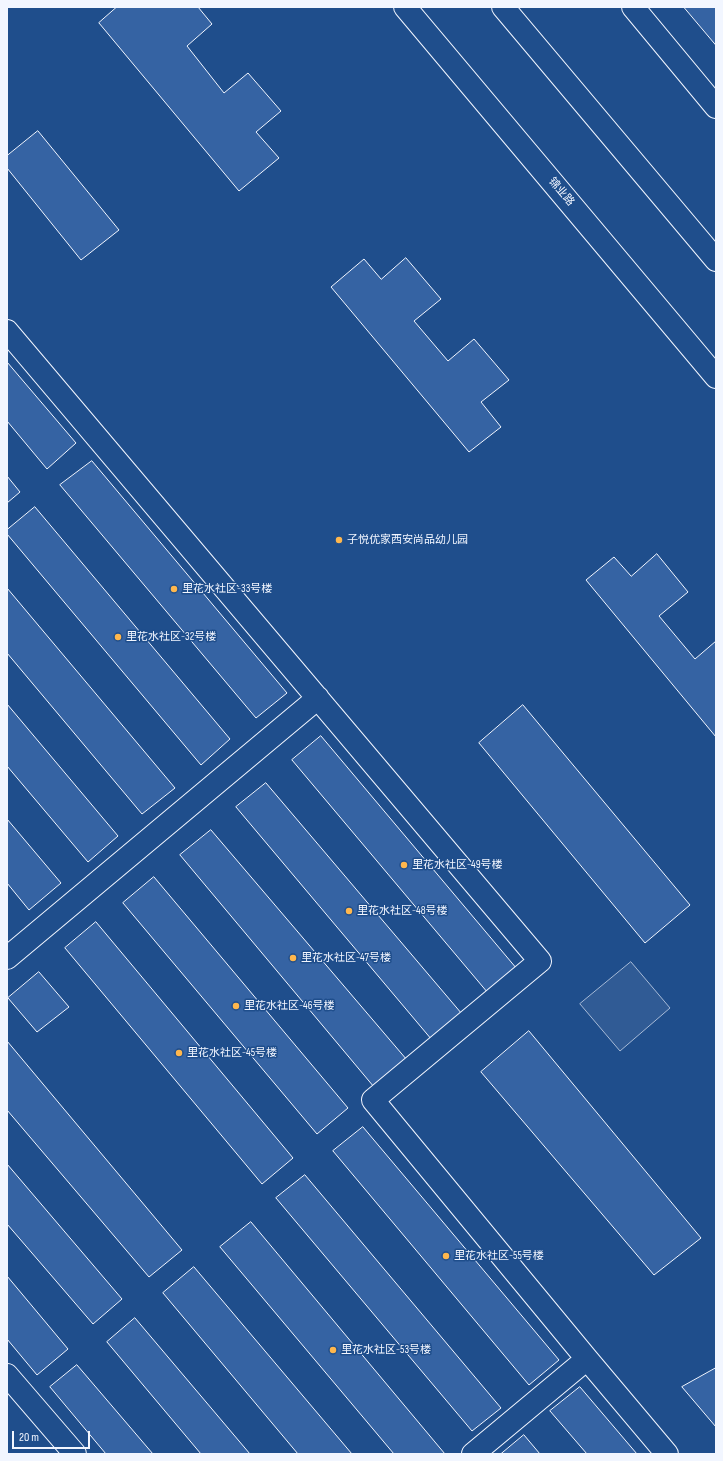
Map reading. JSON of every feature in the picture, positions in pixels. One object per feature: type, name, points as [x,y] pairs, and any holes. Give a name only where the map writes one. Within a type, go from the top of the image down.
[{"type":"street","name":"锦业路","points":[[405,7],[716,377]]},
{"type":"street","points":[[503,7],[716,260]]},
{"type":"street","points":[[632,7],[716,107]]},
{"type":"street","points":[[7,331],[540,961],[373,1100],[667,1454]]},
{"type":"street","points":[[7,958],[318,698]]},
{"type":"street","points":[[473,1454],[587,1359]]},
{"type":"street","points":[[7,1375],[75,1454]]},
{"type":"shaded area","points":[[631,962],[670,1008],[620,1051],[580,1004]]},
{"type":"building","points":[[117,7],[198,7],[212,24],[187,46],[224,93],[248,73],[281,111],[256,132],[279,158],[239,191],[99,23]]},
{"type":"building","points":[[684,7],[716,7],[716,45]]},
{"type":"building","points":[[38,131],[119,230],[81,260],[7,168],[7,156]]},
{"type":"building","points":[[406,258],[441,299],[414,321],[448,361],[474,339],[509,380],[481,402],[501,427],[469,452],[331,287],[364,259],[381,279]]},
{"type":"building","points":[[7,362],[76,443],[47,469],[7,421]]},
{"type":"building","name":"里花水社区-33号楼","points":[[92,461],[287,693],[256,718],[60,485]]},
{"type":"building","points":[[7,476],[20,492],[7,503]]},
{"type":"building","name":"里花水社区-32号楼","points":[[35,507],[230,739],[201,765],[7,534],[7,530]]},
{"type":"building","points":[[657,554],[688,592],[659,616],[695,659],[716,641],[716,737],[586,580],[614,557],[631,576]]},
{"type":"building","points":[[7,588],[175,788],[142,814],[7,653]]},
{"type":"building","points":[[7,704],[118,836],[88,862],[7,766]]},
{"type":"building","points":[[523,705],[690,905],[645,943],[479,743]]},
{"type":"building","name":"里花水社区-49号楼","points":[[321,736],[517,969],[488,993],[292,760]]},
{"type":"building","name":"里花水社区-48号楼","points":[[266,783],[462,1014],[432,1040],[236,807]]},
{"type":"building","points":[[7,819],[61,883],[29,910],[7,883]]},
{"type":"building","name":"里花水社区-47号楼","points":[[211,830],[407,1060],[374,1087],[180,855]]},
{"type":"building","name":"里花水社区-46号楼","points":[[154,877],[348,1108],[317,1134],[123,903]]},
{"type":"building","name":"里花水社区-45号楼","points":[[96,922],[293,1158],[262,1184],[65,948]]},
{"type":"building","points":[[39,972],[69,1007],[37,1032],[8,998]]},
{"type":"building","points":[[529,1031],[701,1238],[654,1275],[481,1072]]},
{"type":"building","points":[[7,1041],[182,1250],[149,1277],[7,1110]]},
{"type":"building","name":"里花水社区-55号楼","points":[[363,1127],[559,1360],[529,1385],[333,1151]]},
{"type":"building","points":[[7,1164],[122,1299],[93,1324],[7,1224]]},
{"type":"building","points":[[305,1175],[501,1408],[472,1431],[276,1198]]},
{"type":"building","name":"里花水社区-53号楼","points":[[251,1222],[445,1454],[394,1454],[220,1247]]},
{"type":"building","points":[[194,1267],[352,1454],[298,1454],[163,1293]]},
{"type":"building","points":[[7,1276],[68,1349],[37,1375],[7,1339]]},
{"type":"building","points":[[135,1318],[250,1454],[201,1454],[107,1342]]},
{"type":"building","points":[[77,1365],[153,1454],[106,1454],[50,1387]]},
{"type":"building","points":[[716,1368],[716,1427],[682,1387]]},
{"type":"building","points":[[580,1387],[637,1454],[587,1454],[550,1411]]},
{"type":"building","points":[[524,1435],[540,1454],[501,1454]]},
{"type":"place","name":"子悦优家西安尚品幼儿园","points":[[339,540]]},
{"type":"place","name":"里花水社区-33号楼","points":[[174,589]]},
{"type":"place","name":"里花水社区-32号楼","points":[[118,637]]},
{"type":"place","name":"里花水社区-49号楼","points":[[404,865]]},
{"type":"place","name":"里花水社区-48号楼","points":[[349,911]]},
{"type":"place","name":"里花水社区-47号楼","points":[[293,958]]},
{"type":"place","name":"里花水社区-46号楼","points":[[236,1006]]},
{"type":"place","name":"里花水社区-45号楼","points":[[179,1053]]},
{"type":"place","name":"里花水社区-55号楼","points":[[446,1256]]},
{"type":"place","name":"里花水社区-53号楼","points":[[333,1350]]}]
